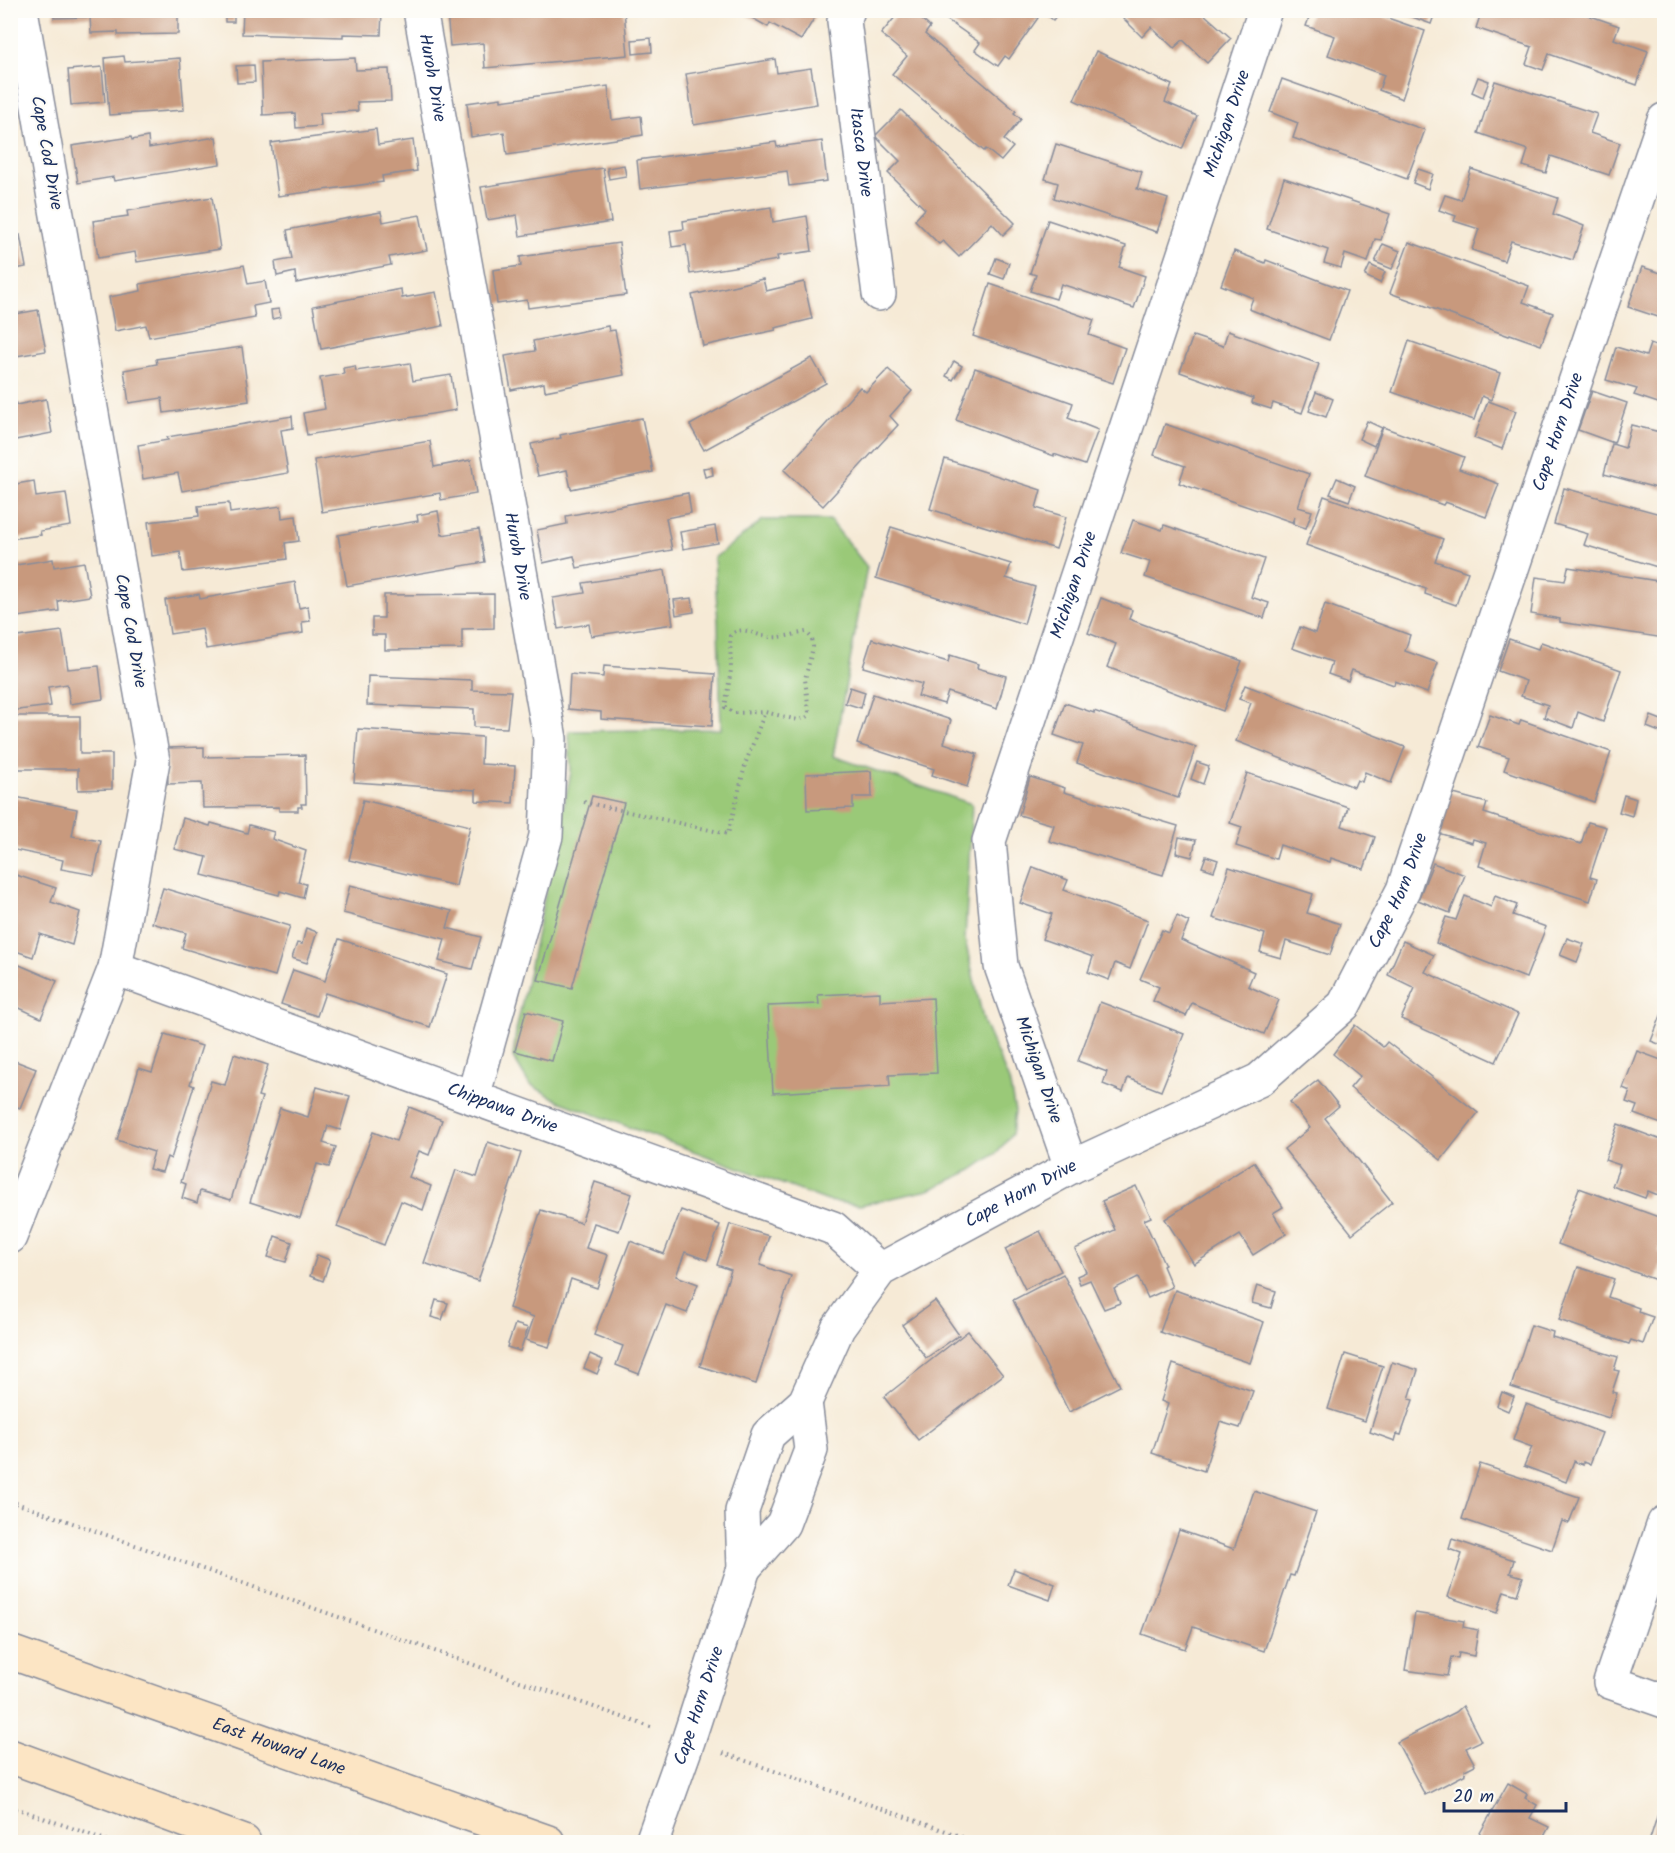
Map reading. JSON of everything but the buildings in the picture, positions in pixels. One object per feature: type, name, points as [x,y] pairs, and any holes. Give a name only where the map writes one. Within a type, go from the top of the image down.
[{"type":"main road","name":"East Howard Lane","points":[[10,1652],[548,1842]]},
{"type":"main road","points":[[10,1756],[244,1842]]},
{"type":"street","name":"Cape Cod Drive","points":[[10,1237],[115,968],[153,761],[21,10]]},
{"type":"street","name":"Huroh Drive","points":[[420,10],[550,739],[546,836],[472,1097]]},
{"type":"street","name":"Itasca Drive","points":[[848,10],[844,21],[879,294]]},
{"type":"street","name":"Michigan Drive","points":[[1071,1167],[1001,966],[989,842],[1265,10]]},
{"type":"street","name":"Cape Horn Drive","points":[[652,1842],[688,1741],[744,1568],[742,1512],[768,1435],[805,1402],[838,1328],[880,1270],[1071,1167],[1259,1080],[1344,1005],[1403,890],[1665,120]]},
{"type":"street","name":"Chippawa Drive","points":[[115,968],[833,1228],[880,1270]]},
{"type":"street","name":"Cape Horn Drive","points":[[744,1568],[783,1524],[811,1450],[805,1402]]},
{"type":"street","points":[[1665,1523],[1610,1682],[1665,1701]]},
{"type":"path","points":[[742,630],[770,638],[806,632],[812,638],[813,647],[806,679],[809,712],[807,717],[798,720],[765,712],[734,713],[725,707],[731,670],[730,636],[735,631],[742,630]]},
{"type":"path","points":[[548,795],[728,834],[746,762],[765,712]]},
{"type":"path","points":[[10,1501],[976,1842]]},
{"type":"path","points":[[10,1806],[111,1842]]},
{"type":"green space","points":[[763,520],[830,520],[867,567],[833,756],[972,804],[965,940],[984,1023],[1009,1081],[1015,1111],[1012,1134],[998,1152],[972,1170],[929,1190],[860,1205],[828,1201],[561,1102],[529,1084],[513,1057],[516,1031],[571,772],[569,731],[721,729],[714,558]]}]
